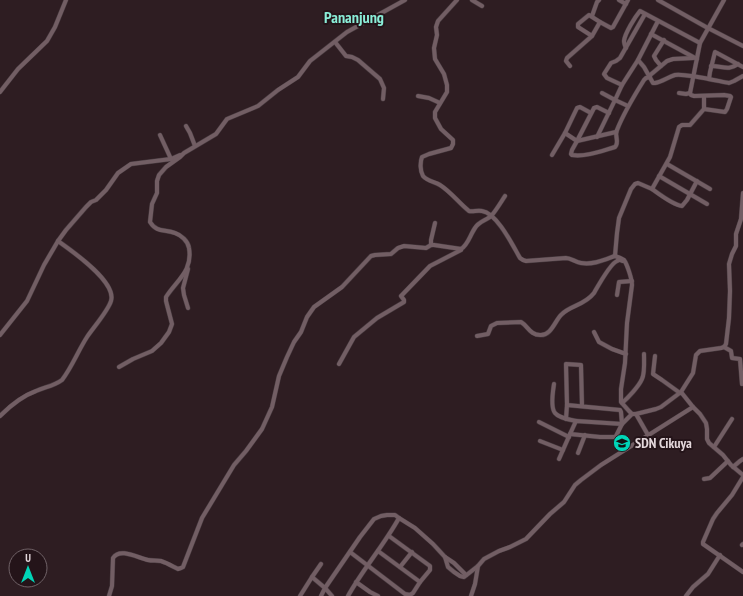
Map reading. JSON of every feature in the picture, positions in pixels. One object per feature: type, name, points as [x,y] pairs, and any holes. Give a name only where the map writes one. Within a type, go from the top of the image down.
[{"type":"street","points":[[0,92],[18,69],[46,41],[55,27],[66,0]]},
{"type":"street","points":[[0,335],[27,301],[44,264],[66,230],[86,207],[106,190],[122,170],[135,163],[171,159],[216,134],[227,119],[258,106],[278,90],[298,77],[310,61],[347,32],[405,0]]},
{"type":"street","points":[[457,0],[438,21],[437,35],[434,45],[435,59],[444,74],[447,85],[447,92],[440,103],[435,118],[441,129],[453,140],[453,144],[451,148],[422,157],[422,173],[427,179],[451,193],[469,211],[482,211],[492,216],[520,258],[523,260],[570,258],[581,263],[591,263],[615,256],[619,257],[625,262],[632,281],[621,398],[622,404],[634,414],[648,435]]},
{"type":"street","points":[[472,0],[482,6]]},
{"type":"street","points":[[592,16],[599,0]]},
{"type":"street","points":[[592,36],[578,25],[578,22],[587,15],[592,16],[600,22],[613,28],[627,2],[619,0]]},
{"type":"street","points":[[658,0],[743,46]]},
{"type":"street","points":[[690,93],[694,76],[695,58],[700,44],[724,0]]},
{"type":"street","points":[[622,85],[607,78],[604,74],[611,63],[620,58],[645,14],[700,44]]},
{"type":"street","points":[[597,136],[622,85],[638,60],[658,21]]},
{"type":"street","points":[[570,66],[566,60],[567,58],[592,36],[600,22]]},
{"type":"street","points":[[651,34],[695,58]]},
{"type":"street","points":[[660,66],[654,56],[664,40]]},
{"type":"street","points":[[335,42],[346,56],[356,58],[380,79],[384,88],[383,99]]},
{"type":"street","points":[[709,80],[715,52],[743,67]]},
{"type":"street","points":[[609,113],[595,107],[571,152],[572,155],[580,156],[591,154],[615,147],[617,145],[616,132],[628,106],[644,80],[667,61],[673,59],[695,58]]},
{"type":"street","points":[[638,60],[644,67],[653,83],[679,74],[730,83],[743,76]]},
{"type":"street","points":[[711,66],[729,68],[738,64]]},
{"type":"street","points":[[602,93],[628,106]]},
{"type":"street","points":[[679,93],[690,93],[694,96],[730,96],[726,112],[704,110]]},
{"type":"street","points":[[418,96],[440,103]]},
{"type":"street","points":[[652,189],[667,164],[679,127],[682,124],[690,125],[704,110],[704,96]]},
{"type":"street","points":[[552,155],[577,108],[580,107],[591,113]]},
{"type":"street","points":[[186,126],[195,146]]},
{"type":"street","points":[[565,133],[578,141],[616,132]]},
{"type":"street","points":[[160,135],[171,159]]},
{"type":"street","points":[[184,153],[162,170],[158,176],[157,193],[152,204],[150,222],[156,229],[176,233],[186,241],[189,249],[188,265],[183,288],[188,308]]},
{"type":"street","points":[[667,164],[697,180],[710,189]]},
{"type":"street","points":[[659,176],[689,195],[707,204]]},
{"type":"street","points":[[615,256],[619,218],[631,189],[635,184],[638,183],[652,189],[680,206],[684,205],[697,180]]},
{"type":"street","points":[[724,347],[726,344],[729,318],[729,264],[736,246],[736,234],[741,219],[743,193]]},
{"type":"street","points":[[339,364],[354,337],[376,319],[404,302],[401,296],[428,267],[461,249],[467,244],[476,227],[480,222],[492,216],[505,196]]},
{"type":"street","points":[[431,245],[435,223]]},
{"type":"street","points":[[0,416],[24,396],[57,384],[62,380],[86,338],[108,308],[111,301],[111,291],[108,285],[85,261],[58,241]]},
{"type":"street","points":[[108,596],[112,586],[113,558],[116,554],[129,554],[148,560],[160,560],[178,569],[183,567],[202,518],[234,465],[262,429],[272,407],[280,376],[287,357],[313,308],[342,287],[371,256],[391,254],[398,248],[405,246],[426,248],[431,245],[461,249]]},
{"type":"street","points":[[477,336],[488,334],[491,326],[500,322],[521,322],[533,334],[542,336],[548,333],[561,314],[588,300],[616,261],[619,260],[625,262]]},
{"type":"street","points":[[119,367],[142,354],[152,351],[158,347],[166,336],[172,324],[166,297],[188,265]]},
{"type":"street","points":[[617,295],[619,282],[632,281]]},
{"type":"street","points":[[594,332],[599,342],[626,354]]},
{"type":"street","points":[[539,422],[570,436],[585,435],[615,437],[622,424],[634,414],[661,407],[681,393],[693,373],[696,354],[700,351],[724,347],[731,350],[732,358],[740,359],[742,384]]},
{"type":"street","points":[[622,404],[642,379],[644,354]]},
{"type":"street","points":[[655,356],[653,374],[681,393],[700,414],[706,423],[707,440],[709,443],[743,476],[732,495],[713,519],[703,542],[703,544],[743,572]]},
{"type":"street","points":[[566,418],[566,364],[581,364],[582,406]]},
{"type":"street","points":[[554,384],[552,404],[555,414],[576,421],[622,424]]},
{"type":"street","points":[[567,405],[620,410],[622,424]]},
{"type":"street","points":[[445,557],[448,567],[460,576],[464,576],[474,570],[490,555],[526,539],[564,502],[575,485],[581,480],[601,465],[693,407]]},
{"type":"street","points":[[714,448],[732,419]]},
{"type":"street","points":[[560,459],[576,421]]},
{"type":"street","points":[[578,453],[585,435]]},
{"type":"street","points":[[540,441],[563,450]]},
{"type":"street","points":[[733,467],[743,459]]},
{"type":"street","points":[[704,479],[710,478],[728,461]]},
{"type":"street","points":[[321,596],[360,537],[374,520],[387,514],[395,515],[421,533],[466,575]]},
{"type":"street","points":[[348,596],[367,565],[389,536],[399,518]]},
{"type":"street","points":[[350,552],[408,595],[413,594],[420,582],[430,570],[430,567],[389,536]]},
{"type":"street","points":[[378,551],[420,582]]},
{"type":"street","points":[[400,567],[412,552]]},
{"type":"street","points":[[686,596],[693,587],[708,574],[720,555]]},
{"type":"street","points":[[300,596],[321,564]]},
{"type":"street","points":[[471,596],[478,566]]},
{"type":"street","points":[[312,577],[332,596]]},
{"type":"street","points":[[356,582],[369,594],[378,596]]},
{"type":"place","name":"SDN Cikuya","points":[[622,443]]},
{"type":"district","name":"Pananjung","points":[[354,17]]}]
